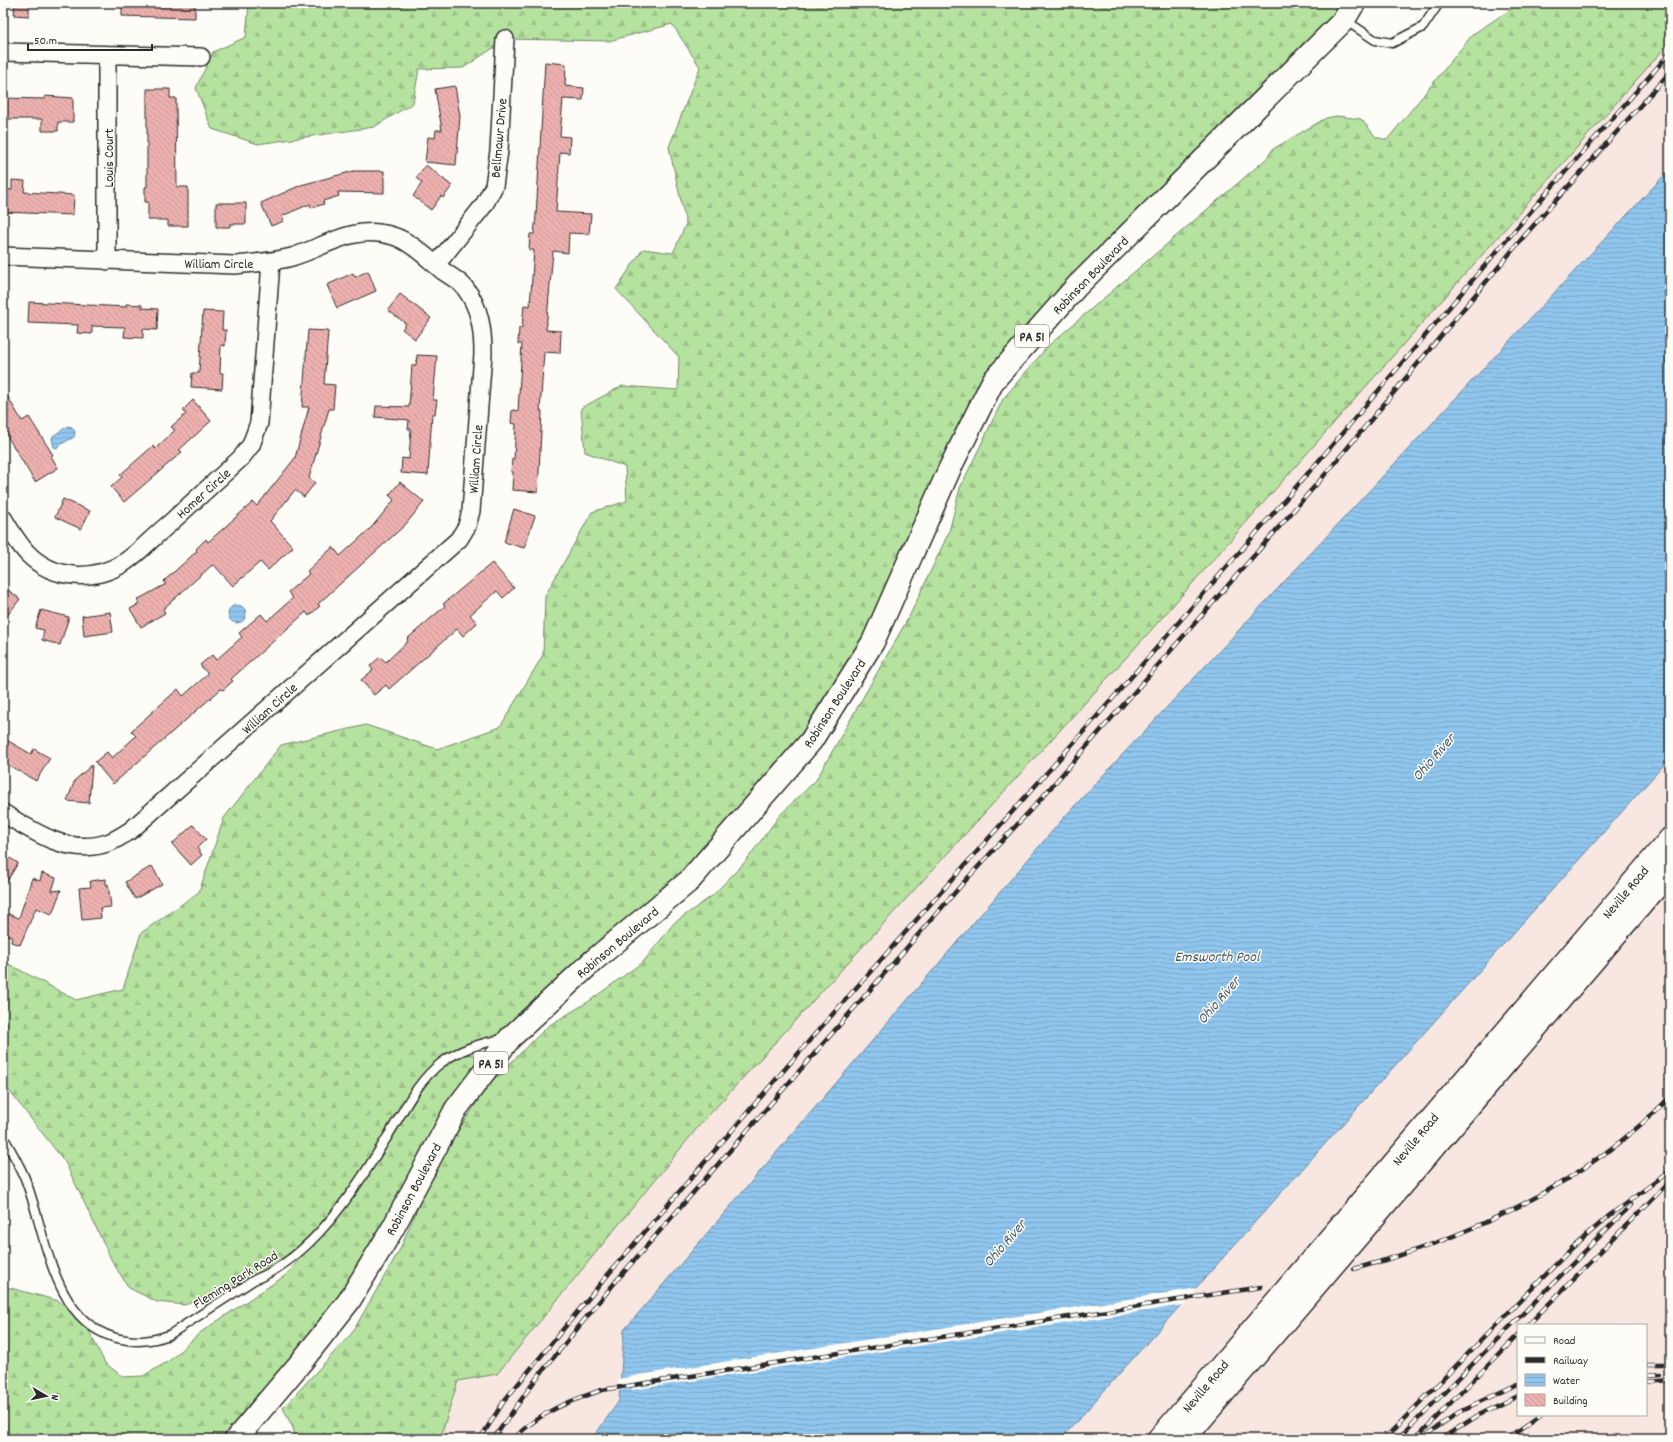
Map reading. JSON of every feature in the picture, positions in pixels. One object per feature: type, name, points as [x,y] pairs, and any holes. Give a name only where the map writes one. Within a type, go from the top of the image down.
[{"type":"main road","name":"Robinson Boulevard","points":[[236,1439],[302,1361],[349,1301],[393,1228],[456,1109],[510,1038],[594,960],[689,881],[811,741],[873,642],[950,468],[993,381],[1077,286],[1349,12]]},
{"type":"main road","name":"Neville Road","points":[[1159,1439],[1670,839]]},
{"type":"main road","name":"Neville Road","points":[[1184,1439],[1670,871]]},
{"type":"street","name":"Bellmawr Drive","points":[[436,265],[484,205],[494,186],[499,151],[505,39]]},
{"type":"street","points":[[3,52],[201,56]]},
{"type":"street","name":"Louis Court","points":[[107,54],[107,261]]},
{"type":"street","name":"William Circle","points":[[3,256],[235,265],[271,262],[293,256],[351,234],[373,232],[394,237],[414,247],[464,287],[476,307],[483,330],[471,511],[467,526],[459,539],[131,830],[110,842],[86,847],[62,845],[39,835],[3,813]]},
{"type":"street","name":"Homer Circle","points":[[3,518],[13,535],[27,553],[42,565],[59,573],[71,575],[100,573],[124,562],[137,552],[241,458],[251,445],[259,423],[271,262]]},
{"type":"lane","points":[[1349,12],[1375,40],[1392,43],[1422,27],[1439,3]]},
{"type":"lane","name":"Fleming Park Road","points":[[3,1136],[24,1176],[57,1280],[71,1306],[86,1322],[103,1333],[137,1342],[154,1341],[169,1335],[254,1280],[269,1274],[290,1259],[317,1234],[352,1193],[427,1076],[441,1063],[459,1053],[490,1041],[510,1038]]},
{"type":"shaded area","points":[[1670,3],[1670,169],[1067,814],[624,1330],[619,1401],[592,1439],[403,1439]]},
{"type":"shaded area","points":[[1670,758],[1670,839],[1159,1439],[1061,1439]]},
{"type":"shaded area","points":[[1670,871],[1670,1439],[1184,1439]]},
{"type":"green space","points":[[249,3],[1348,3],[988,373],[868,641],[808,739],[686,877],[508,1037],[441,1061],[350,1193],[314,1233],[268,1271],[185,1305],[157,1302],[129,1288],[112,1261],[65,1162],[3,1083],[3,961],[76,1000],[123,989],[141,933],[199,892],[224,818],[281,745],[366,725],[437,749],[500,727],[543,655],[545,596],[592,512],[627,501],[625,467],[585,452],[581,408],[622,386],[678,390],[679,357],[616,289],[643,249],[673,253],[686,224],[669,147],[700,67],[672,24],[609,41],[507,39],[463,68],[419,69],[413,103],[374,127],[258,144],[212,129],[196,88],[213,52],[246,37]]},
{"type":"green space","points":[[1517,3],[1670,3],[1670,42],[1145,637],[698,1127],[497,1374],[458,1381],[440,1439],[296,1439],[293,1428],[283,1408],[352,1333],[400,1249],[436,1165],[489,1084],[548,1026],[588,1002],[644,961],[674,923],[712,896],[745,862],[780,815],[816,780],[910,615],[949,532],[960,488],[1003,399],[1048,346],[1266,159],[1273,149],[1326,118],[1337,116],[1361,119],[1376,137],[1387,140],[1473,34],[1516,6]]},
{"type":"green space","points":[[460,1054],[474,1055],[481,1060],[391,1228],[231,1439],[3,1439],[3,1284],[7,1287],[59,1301],[85,1323],[105,1363],[123,1377],[143,1376],[169,1361],[201,1332],[286,1275],[353,1195],[428,1077]]},
{"type":"water","name":"Emsworth Pool","points":[[1670,169],[1670,758],[1061,1439],[592,1439],[619,1401],[624,1330],[1067,814]]},
{"type":"water","points":[[68,426],[72,427],[75,432],[74,437],[57,448],[54,447],[52,439],[53,436]]},
{"type":"water","points":[[233,605],[241,605],[246,610],[244,621],[241,623],[233,623],[228,618],[228,610]]},
{"type":"pier","points":[[1199,1288],[1184,1305],[618,1391],[618,1379],[639,1375]]},
{"type":"building","points":[[15,3],[29,3],[29,16],[14,15]]},
{"type":"building","points":[[122,3],[195,3],[195,18],[122,16]]},
{"type":"building","points":[[545,62],[566,64],[565,86],[584,88],[583,100],[563,99],[560,136],[570,137],[569,153],[560,152],[556,212],[591,214],[589,234],[569,233],[568,253],[553,251],[546,330],[561,331],[560,353],[544,352],[540,411],[542,411],[538,492],[512,490],[513,472],[511,472],[512,459],[514,459],[516,424],[511,423],[512,410],[518,411],[522,344],[518,344],[519,328],[522,328],[524,305],[530,306],[534,250],[529,250],[530,234],[534,234],[536,216]]},
{"type":"building","points":[[455,86],[460,116],[456,165],[425,162],[428,137],[435,138],[436,130],[442,130],[435,89]]},
{"type":"building","points":[[147,89],[170,89],[170,98],[176,98],[177,187],[188,187],[188,226],[168,226],[168,220],[148,220],[148,202],[145,202],[145,187],[147,187]]},
{"type":"building","points":[[45,96],[73,98],[73,122],[58,122],[58,131],[42,131],[42,119],[3,119],[3,98],[45,99]]},
{"type":"building","points":[[426,165],[452,186],[443,198],[441,196],[431,210],[413,196],[422,183],[416,178]]},
{"type":"building","points":[[354,171],[384,171],[384,193],[338,192],[339,196],[323,201],[324,204],[311,208],[310,204],[282,216],[284,221],[271,226],[261,203],[301,185]]},
{"type":"building","points":[[12,180],[25,181],[24,192],[74,195],[73,215],[3,212],[3,189],[12,190]]},
{"type":"building","points":[[216,203],[246,203],[246,224],[230,224],[230,227],[216,227]]},
{"type":"building","points":[[368,271],[376,291],[337,308],[327,285],[353,273],[355,277]]},
{"type":"building","points":[[400,294],[431,318],[415,339],[402,329],[406,324],[388,310]]},
{"type":"building","points":[[29,302],[126,307],[126,304],[142,305],[142,308],[158,309],[157,330],[143,329],[143,338],[124,337],[125,327],[92,326],[92,334],[77,333],[78,325],[28,323]]},
{"type":"building","points":[[203,311],[223,312],[222,330],[226,330],[225,346],[221,345],[220,373],[223,373],[222,389],[191,387],[192,373],[199,373]]},
{"type":"building","points":[[308,330],[328,331],[324,384],[335,385],[333,409],[329,409],[309,478],[315,483],[304,497],[295,490],[270,521],[293,547],[268,570],[260,562],[233,586],[214,565],[211,566],[163,609],[165,613],[141,627],[130,609],[139,604],[137,600],[166,584],[164,581],[197,551],[196,549],[206,539],[208,542],[253,502],[257,506],[295,458],[309,407],[302,407]]},
{"type":"building","points":[[417,355],[437,356],[433,400],[437,400],[435,414],[432,414],[428,475],[401,473],[402,458],[409,459],[411,429],[408,429],[409,420],[375,417],[376,406],[409,407],[412,365],[416,365]]},
{"type":"building","points":[[3,389],[22,421],[29,417],[53,455],[51,456],[58,468],[35,482],[3,429]]},
{"type":"building","points":[[193,400],[211,421],[179,450],[182,452],[124,502],[111,487],[122,477],[120,475],[153,446],[155,449],[175,430],[171,427],[186,414],[183,410]]},
{"type":"building","points":[[400,482],[424,502],[405,525],[318,604],[320,606],[309,616],[306,612],[231,679],[233,681],[223,690],[221,689],[113,784],[95,762],[107,752],[112,758],[136,736],[131,731],[178,689],[183,696],[208,674],[200,665],[212,655],[216,660],[242,637],[239,633],[261,614],[267,621],[293,598],[288,592],[309,574],[307,571],[333,547],[340,556],[371,528],[394,500],[389,495]]},
{"type":"building","points":[[63,499],[90,511],[81,529],[55,517]]},
{"type":"building","points":[[514,509],[535,516],[524,548],[504,542]]},
{"type":"building","points":[[492,563],[514,588],[503,598],[497,591],[470,615],[477,623],[463,636],[457,629],[389,689],[386,685],[374,695],[361,680],[373,670],[370,666],[380,657],[386,662],[408,641],[407,639],[445,606],[443,604]]},
{"type":"building","points":[[3,586],[20,599],[3,621]]},
{"type":"building","points":[[41,610],[69,617],[60,645],[42,640],[44,630],[35,628]]},
{"type":"building","points":[[110,612],[113,632],[84,636],[82,616]]},
{"type":"building","points":[[3,738],[31,754],[34,749],[50,758],[36,781],[3,762]]},
{"type":"building","points":[[92,765],[89,803],[67,801],[75,780]]},
{"type":"building","points":[[193,825],[206,839],[197,848],[202,855],[191,865],[172,844]]},
{"type":"building","points":[[3,854],[18,863],[3,888]]},
{"type":"building","points":[[152,866],[162,884],[135,899],[125,882]]},
{"type":"building","points":[[42,873],[56,878],[52,891],[61,890],[52,914],[36,908],[20,945],[11,942],[12,937],[3,933],[3,924],[8,914],[19,918],[32,878],[40,881]]},
{"type":"building","points":[[106,879],[111,907],[100,908],[101,918],[82,920],[79,888],[91,887],[90,881]]},
{"type":"railway","points":[[480,1439],[504,1401],[611,1271],[816,1033],[1107,705],[1322,457],[1544,196],[1670,53]]},
{"type":"railway","points":[[493,1439],[536,1379],[617,1280],[965,881],[1038,802],[1329,470],[1526,234],[1670,72]]},
{"type":"railway","points":[[1354,1269],[1440,1241],[1482,1224],[1523,1204],[1563,1181],[1601,1156],[1637,1128],[1670,1097]]},
{"type":"railway","points":[[1384,1439],[1572,1248],[1610,1215],[1670,1171]]},
{"type":"railway","points":[[1529,1324],[1670,1181]]},
{"type":"railway","points":[[1398,1439],[1631,1205]]},
{"type":"railway","points":[[514,1439],[523,1430],[544,1415],[566,1403],[602,1390],[1261,1287]]},
{"type":"railway","points":[[1415,1439],[1517,1336]]},
{"type":"railway","points":[[1647,1364],[1670,1364]]},
{"type":"railway","points":[[1647,1375],[1660,1374]]},
{"type":"railway","points":[[1647,1381],[1670,1379]]},
{"type":"railway","points":[[1426,1435],[1462,1410],[1517,1384]]},
{"type":"railway","points":[[1441,1439],[1477,1416],[1517,1396]]},
{"type":"railway","points":[[1507,1439],[1540,1416]]},
{"type":"water label","name":"Ohio River","points":[[1433,757]]},
{"type":"water label","name":"Ohio River","points":[[1218,1000]]},
{"type":"water label","name":"Ohio River","points":[[1004,1243]]}]
